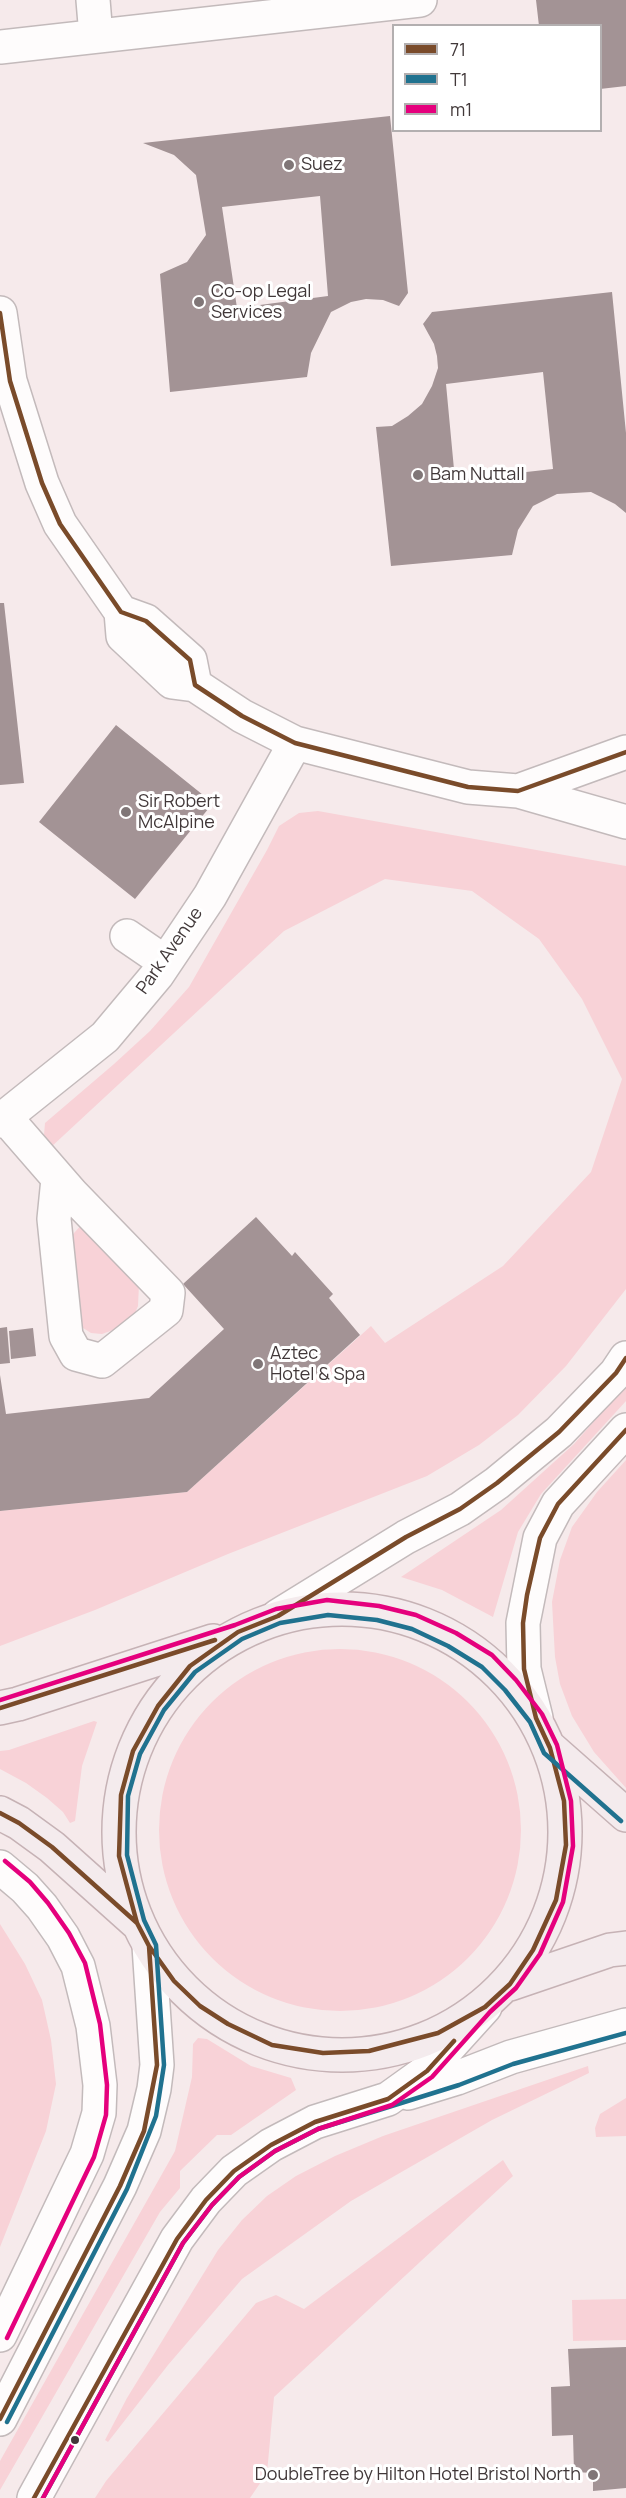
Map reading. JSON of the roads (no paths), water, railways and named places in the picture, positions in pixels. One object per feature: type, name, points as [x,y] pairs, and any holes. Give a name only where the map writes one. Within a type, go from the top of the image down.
[{"type":"main road","points":[[0,1708],[238,1632],[278,1616],[328,1607],[378,1613],[414,1622],[452,1639],[487,1661],[511,1685],[536,1718],[550,1748],[564,1801],[566,1845],[556,1900],[533,1950],[510,1984],[485,2007],[438,2033],[369,2051],[323,2053],[272,2045],[228,2024],[200,2006],[174,1981],[143,1934],[52,1847],[19,1823],[0,1813]]},
{"type":"main road","points":[[143,1934],[119,1856],[121,1795],[133,1751],[158,1706],[190,1666],[238,1632]]},
{"type":"main road","points":[[550,1748],[626,1815]]},
{"type":"main road","points":[[510,1984],[610,1950],[626,1948]]},
{"type":"street","points":[[93,0],[96,36]]},
{"type":"street","points":[[0,47],[420,0]]},
{"type":"street","points":[[0,313],[10,381],[42,483],[60,524],[121,612],[123,636],[172,681],[195,685],[242,716],[295,744],[468,787],[518,791],[626,822]]},
{"type":"street","name":"Park Avenue","points":[[3,1120],[105,1037],[165,962],[210,896],[295,744]]},
{"type":"street","points":[[518,791],[626,752]]},
{"type":"street","points":[[127,936],[165,962]]},
{"type":"street","points":[[3,1120],[168,1293],[166,1310],[102,1362],[76,1354],[66,1336],[54,1219],[58,1179]]},
{"type":"street","points":[[278,1616],[406,1537],[460,1509],[497,1483],[560,1432],[616,1373],[626,1358]]},
{"type":"street","points":[[536,1718],[524,1669],[523,1623],[540,1538],[558,1504],[626,1430]]},
{"type":"street","points":[[0,1867],[25,1888],[42,1907],[63,1937],[78,1966],[93,2026],[100,2085],[99,2113],[87,2154],[0,2335]]},
{"type":"street","points":[[0,2419],[120,2186],[144,2131],[157,2065],[143,1934]]},
{"type":"street","points":[[388,2099],[427,2071],[485,2007]]},
{"type":"street","points":[[34,2498],[177,2239],[206,2200],[234,2171],[272,2145],[315,2122],[457,2078],[511,2057],[626,2025]]},
{"type":"place","name":"Suez","points":[[289,165]]},
{"type":"place","name":"Co-op Legal Services","points":[[199,302]]},
{"type":"place","name":"Bam Nuttall","points":[[418,475]]},
{"type":"place","name":"Sir Robert McAlpine","points":[[126,812]]},
{"type":"place","name":"Aztec Hotel & Spa","points":[[258,1364]]},
{"type":"place","name":"DoubleTree by Hilton Hotel Bristol North","points":[[593,2475]]}]
